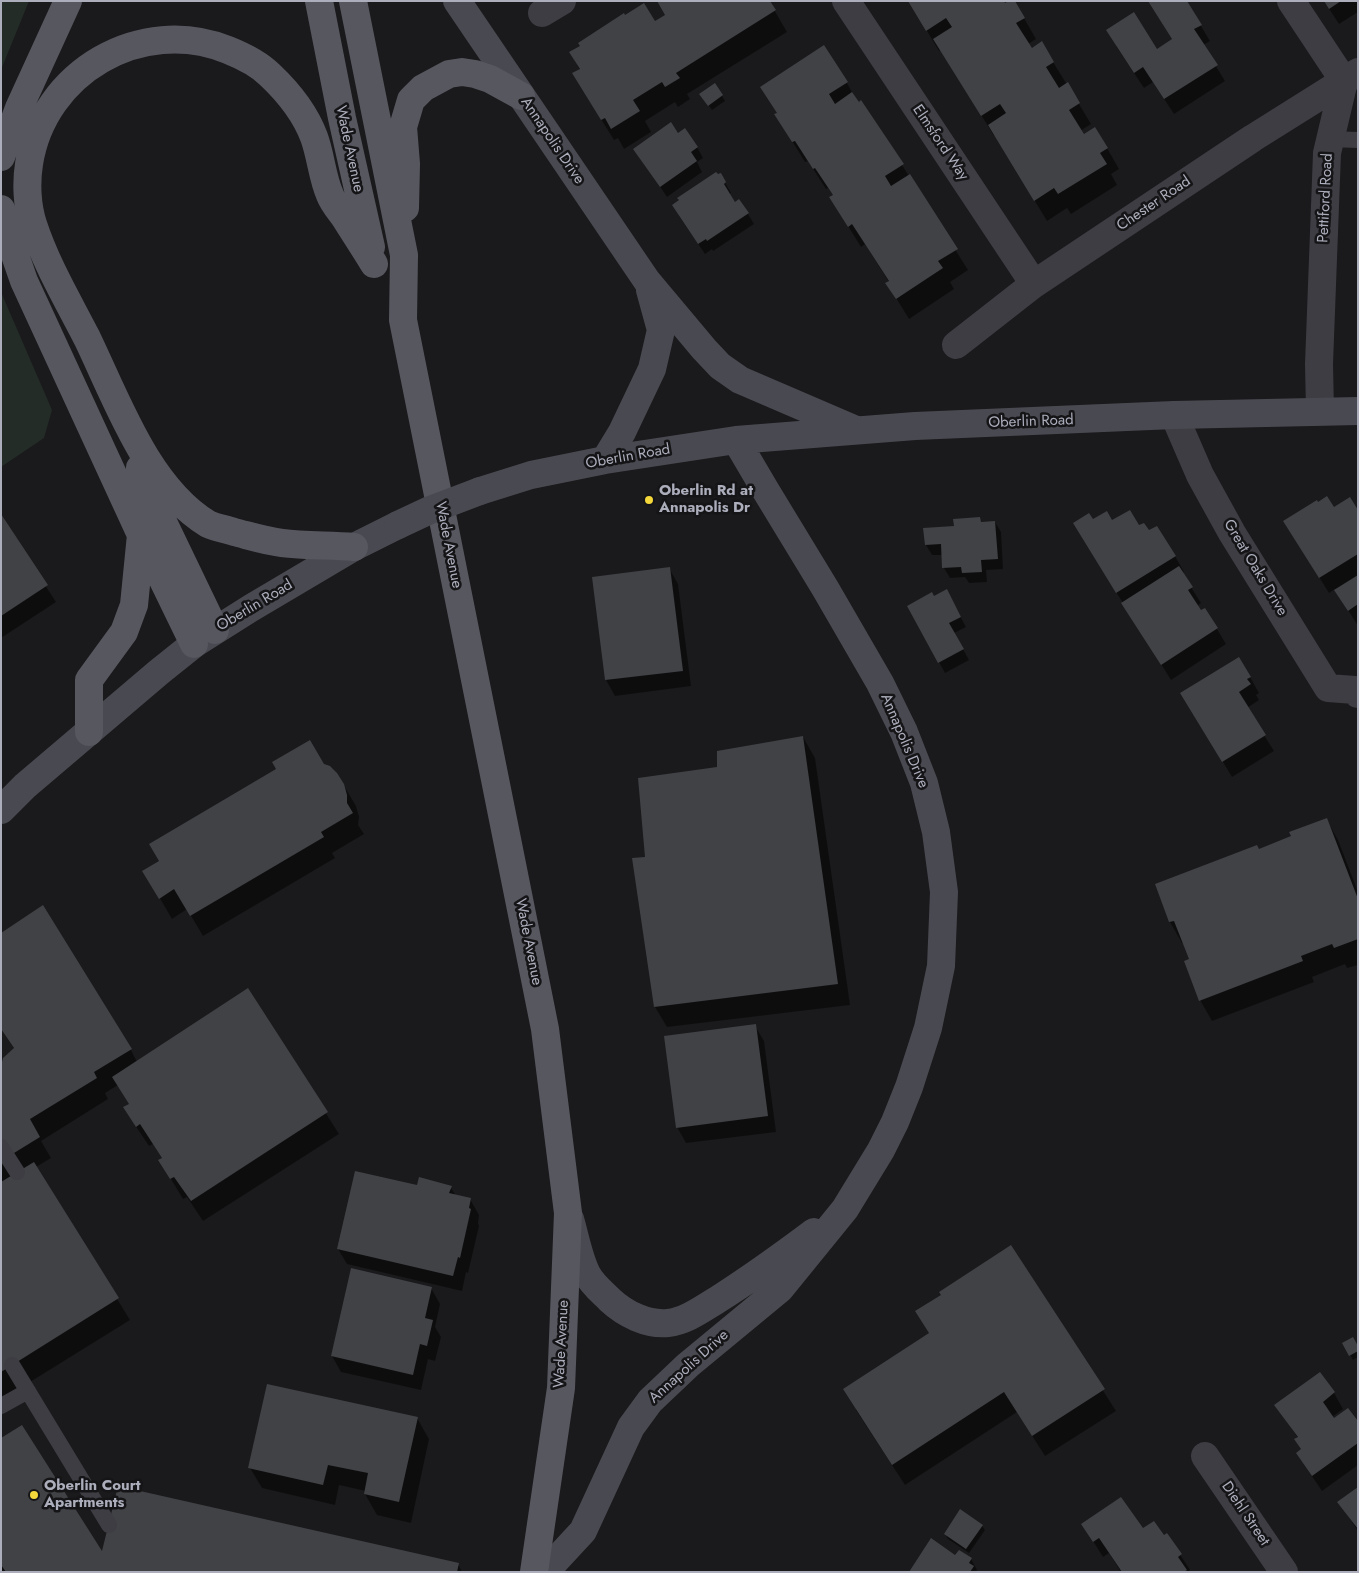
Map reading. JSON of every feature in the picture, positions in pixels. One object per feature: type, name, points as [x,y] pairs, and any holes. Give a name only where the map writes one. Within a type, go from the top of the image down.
[{"type":"main road","points":[[1,157],[19,108],[68,1]]},
{"type":"main road","name":"Wade Avenue","points":[[319,1],[374,264],[403,320]]},
{"type":"main road","name":"Wade Avenue","points":[[353,1],[404,255],[403,320],[545,1029],[568,1213],[561,1388],[534,1572]]},
{"type":"main road","name":"Annapolis Drive","points":[[457,1],[647,281],[704,349],[720,366],[740,380],[857,430]]},
{"type":"main road","points":[[354,547],[282,543],[211,526],[186,508],[166,487],[136,440],[46,256],[33,224],[29,206],[28,167],[39,128],[59,95],[69,84],[93,64],[109,55],[130,46],[171,38],[201,40],[216,45],[260,66],[281,86],[301,111],[314,137],[330,196],[374,264]]},
{"type":"main road","points":[[404,255],[406,164],[404,127],[411,100],[438,79],[449,74],[462,72],[490,79],[521,96]]},
{"type":"main road","points":[[1,209],[24,281],[141,535],[204,637]]},
{"type":"main road","name":"Annapolis Drive","points":[[605,460],[622,432],[652,369],[661,330],[647,281]]},
{"type":"main road","name":"Oberlin Road","points":[[1,810],[25,786],[158,672],[204,637],[354,547],[430,510],[480,491],[531,475],[605,460],[736,440],[857,430],[1174,416],[1358,411]]},
{"type":"main road","points":[[136,440],[140,474],[204,637]]},
{"type":"main road","name":"Annapolis Drive","points":[[545,1572],[583,1531],[632,1427],[650,1401],[688,1365],[780,1289],[845,1209],[882,1150],[895,1122],[928,1028],[942,966],[944,892],[936,832],[924,783],[904,732],[880,682],[736,440]]},
{"type":"main road","points":[[89,732],[89,680],[124,632],[134,605],[141,535]]},
{"type":"main road","name":"Annapolis Drive","points":[[568,1213],[587,1275],[600,1291],[615,1305],[639,1319],[668,1323],[680,1320],[701,1310],[749,1280],[845,1209]]},
{"type":"street","name":"Elmsford Way","points":[[846,1],[1034,284]]},
{"type":"street","points":[[1291,1],[1351,76]]},
{"type":"street","name":"Chester Road","points":[[956,346],[1034,284],[1253,138],[1351,76]]},
{"type":"street","name":"Pettiford Road","points":[[1320,412],[1319,364],[1325,204],[1330,139],[1351,76]]},
{"type":"street","name":"Great Oaks Drive","points":[[1174,416],[1200,475],[1232,533],[1328,688],[1355,690],[1358,694]]},
{"type":"street","name":"Diehl Street","points":[[1205,1456],[1284,1572]]},
{"type":"lane","points":[[1330,139],[1358,140]]},
{"type":"lane","points":[[1,1146],[17,1172]]},
{"type":"lane","points":[[12,1366],[108,1524]]},
{"type":"lane","points":[[1,1406],[28,1391]]},
{"type":"shaded area","points":[[1,1],[29,1],[1,70]]},
{"type":"shaded area","points":[[1,292],[52,410],[44,438],[1,467]]},
{"type":"building","points":[[657,1],[770,1],[776,10],[676,73],[680,78],[665,87],[662,82],[633,100],[640,111],[611,129],[605,118],[601,120],[572,73],[580,69],[569,52],[580,46],[578,43],[624,13],[625,15],[644,3],[655,21],[665,15]]},
{"type":"building","points":[[908,1],[1004,1],[1005,3],[1015,1],[1025,18],[1016,23],[1032,48],[1042,41],[1054,62],[1046,67],[1059,88],[1068,82],[1080,103],[1069,110],[1084,134],[1095,127],[1108,148],[1100,153],[1107,164],[1058,194],[1054,188],[1034,201],[988,125],[1006,113],[1000,104],[981,116],[933,39],[952,27],[946,18],[926,31]]},
{"type":"building","points":[[1148,1],[1187,1],[1202,25],[1194,29],[1218,65],[1164,99],[1143,67],[1134,73],[1106,30],[1134,12],[1157,49],[1172,39]]},
{"type":"building","points":[[1324,1],[1341,1],[1329,9]]},
{"type":"building","points":[[824,45],[848,82],[829,94],[835,104],[852,92],[859,102],[861,100],[904,164],[885,176],[891,186],[910,174],[958,249],[938,261],[943,268],[896,299],[885,283],[889,281],[852,224],[848,227],[829,197],[833,195],[795,141],[792,142],[774,114],[777,113],[760,87]]},
{"type":"building","points":[[715,83],[723,95],[708,106],[699,94]]},
{"type":"building","points":[[671,122],[678,133],[685,128],[698,147],[691,152],[697,161],[660,187],[633,149]]},
{"type":"building","points":[[716,172],[718,174],[721,173],[726,182],[724,184],[735,202],[739,199],[749,213],[707,241],[706,239],[698,244],[672,205],[679,200],[677,198]]},
{"type":"building","points":[[1327,496],[1334,507],[1350,497],[1358,510],[1358,554],[1319,578],[1283,521]]},
{"type":"building","points":[[1130,510],[1139,525],[1144,523],[1149,530],[1157,526],[1176,556],[1116,593],[1073,523],[1089,513],[1093,519],[1107,511],[1112,520]]},
{"type":"building","points":[[1,514],[48,585],[1,616]]},
{"type":"building","points":[[980,517],[981,522],[995,521],[998,559],[981,560],[982,572],[962,573],[961,567],[942,568],[941,544],[925,545],[923,528],[954,526],[953,519]]},
{"type":"building","points":[[1179,566],[1193,587],[1188,590],[1201,610],[1205,608],[1218,628],[1161,665],[1121,603]]},
{"type":"building","points":[[670,567],[683,671],[605,680],[592,577]]},
{"type":"building","points":[[1358,575],[1358,604],[1348,611],[1334,590]]},
{"type":"building","points":[[947,589],[961,617],[949,623],[964,649],[938,663],[907,606],[932,592],[934,596]]},
{"type":"building","points":[[1239,657],[1251,677],[1247,679],[1251,684],[1239,692],[1266,735],[1222,762],[1180,693]]},
{"type":"building","points":[[803,736],[838,984],[654,1007],[632,858],[645,857],[638,778],[717,767],[717,751]]},
{"type":"building","points":[[310,740],[324,764],[330,766],[337,773],[344,784],[347,803],[353,813],[321,832],[324,837],[190,916],[174,889],[159,899],[142,871],[159,861],[149,844],[276,769],[272,762]]},
{"type":"building","points":[[1327,818],[1358,899],[1358,939],[1334,948],[1332,944],[1301,956],[1303,961],[1199,1001],[1184,961],[1189,959],[1174,921],[1169,922],[1155,884],[1257,845],[1259,849],[1291,836],[1289,832]]},
{"type":"building","points":[[43,905],[132,1049],[94,1072],[97,1078],[30,1119],[40,1137],[1,1161],[1,1066],[3,1058],[14,1048],[1,1029],[1,933]]},
{"type":"building","points":[[248,988],[328,1112],[191,1201],[174,1177],[170,1179],[158,1160],[162,1158],[140,1124],[136,1127],[123,1107],[129,1104],[112,1077]]},
{"type":"building","points":[[756,1024],[768,1116],[676,1128],[664,1036]]},
{"type":"building","points":[[34,1162],[119,1298],[1,1372],[1,1182]]},
{"type":"building","points":[[355,1171],[417,1185],[419,1177],[452,1186],[449,1193],[471,1198],[469,1208],[471,1209],[460,1258],[458,1257],[453,1276],[337,1249]]},
{"type":"building","points":[[1011,1245],[1105,1389],[1032,1436],[1004,1392],[892,1465],[843,1389],[929,1333],[915,1311],[941,1295],[939,1292]]},
{"type":"building","points":[[351,1268],[432,1287],[425,1318],[433,1320],[427,1346],[420,1344],[413,1375],[331,1356]]},
{"type":"building","points":[[1353,1337],[1358,1346],[1358,1351],[1349,1356],[1342,1343]]},
{"type":"building","points":[[1320,1372],[1335,1392],[1323,1402],[1334,1418],[1348,1408],[1358,1421],[1358,1443],[1312,1476],[1296,1453],[1301,1449],[1294,1439],[1298,1437],[1274,1405]]},
{"type":"building","points":[[267,1384],[418,1417],[399,1502],[364,1494],[368,1473],[328,1465],[323,1485],[248,1468]]},
{"type":"building","points":[[22,1425],[102,1551],[118,1486],[459,1563],[457,1572],[6,1572],[1,1565],[1,1438]]},
{"type":"building","points":[[1358,1487],[1358,1529],[1337,1502]]},
{"type":"building","points":[[1121,1497],[1143,1528],[1154,1521],[1164,1535],[1167,1533],[1182,1554],[1178,1557],[1187,1570],[1184,1572],[1122,1572],[1099,1538],[1093,1542],[1081,1524]]},
{"type":"building","points":[[960,1509],[983,1525],[966,1549],[944,1534]]},
{"type":"building","points":[[931,1538],[955,1555],[959,1550],[972,1558],[969,1563],[974,1566],[970,1572],[909,1572]]},
{"type":"place","name":"Oberlin Rd at Annapolis Dr","points":[[649,500]]},
{"type":"place","name":"Oberlin Court Apartments","points":[[34,1495]]}]
